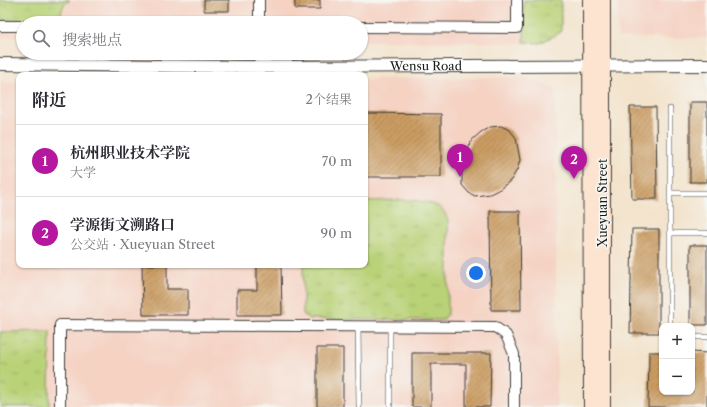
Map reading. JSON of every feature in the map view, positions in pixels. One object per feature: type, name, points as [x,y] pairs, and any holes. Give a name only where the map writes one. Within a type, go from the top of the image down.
[{"type":"main road","name":"Xueyuan Street","points":[[590,0],[597,65],[603,407]]},
{"type":"main road","name":"Xueyuan Street","points":[[590,407],[597,65],[603,0]]},
{"type":"street","points":[[259,0],[259,16]]},
{"type":"street","points":[[368,27],[517,28],[517,0]]},
{"type":"street","points":[[0,26],[16,26]]},
{"type":"street","points":[[260,60],[260,67]]},
{"type":"street","name":"Wensu Road","points":[[0,64],[260,67],[707,65]]},
{"type":"street","points":[[60,407],[60,325],[495,328],[506,335],[514,354],[514,407]]},
{"type":"lane","points":[[670,109],[670,323]]},
{"type":"lane","points":[[670,193],[707,193]]},
{"type":"lane","points":[[670,234],[707,233]]},
{"type":"lane","points":[[358,327],[358,407]]},
{"type":"lane","points":[[390,327],[390,407]]},
{"type":"lane","points":[[695,337],[707,337]]},
{"type":"shaded area","points":[[0,0],[561,0],[561,32],[540,43],[368,41],[368,16],[16,16],[16,37],[0,36]]},
{"type":"shaded area","points":[[618,0],[707,0],[707,38],[618,38]]},
{"type":"shaded area","points":[[523,77],[555,89],[557,407],[0,407],[0,82],[16,82],[16,268],[368,268],[368,79]]},
{"type":"green space","points":[[0,0],[70,0],[64,4],[60,16],[16,16],[16,20],[0,20]]},
{"type":"green space","points":[[524,0],[561,0],[561,32],[540,43],[524,42]]},
{"type":"green space","points":[[368,201],[419,201],[430,203],[444,212],[448,221],[448,314],[443,320],[309,319],[303,314],[303,268],[368,268]]},
{"type":"green space","points":[[50,331],[49,407],[0,407],[0,332]]},
{"type":"building","points":[[204,0],[229,0],[229,11],[204,11]]},
{"type":"building","points":[[295,0],[320,0],[320,9],[295,9]]},
{"type":"building","points":[[690,102],[707,102],[707,182],[690,182]]},
{"type":"building","points":[[630,107],[656,107],[657,199],[632,199]]},
{"type":"building","points":[[368,113],[441,114],[441,177],[368,177]]},
{"type":"building","points":[[501,126],[510,130],[516,138],[520,160],[517,170],[511,180],[500,189],[490,194],[475,196],[469,193],[462,185],[462,164],[466,152],[472,140],[481,132],[490,127]]},
{"type":"building","points":[[490,211],[520,211],[521,310],[491,310]]},
{"type":"building","points":[[632,229],[659,229],[659,333],[630,333]]},
{"type":"building","points":[[690,245],[707,245],[707,325],[695,325],[695,323],[690,323]]},
{"type":"building","points":[[142,268],[167,268],[167,289],[188,289],[188,315],[143,315]]},
{"type":"building","points":[[257,268],[281,268],[282,315],[237,315],[237,290],[257,290]]},
{"type":"building","points":[[317,348],[343,348],[343,407],[317,407]]},
{"type":"building","points":[[649,352],[659,352],[659,395],[695,395],[695,352],[707,353],[707,407],[648,407]]},
{"type":"building","points":[[412,353],[491,353],[490,407],[466,407],[466,364],[431,364],[431,407],[412,407]]},
{"type":"place","name":"杭州职业技术学院","points":[[460,177]]},
{"type":"place","name":"学源街文溯路口","points":[[574,179]]}]
